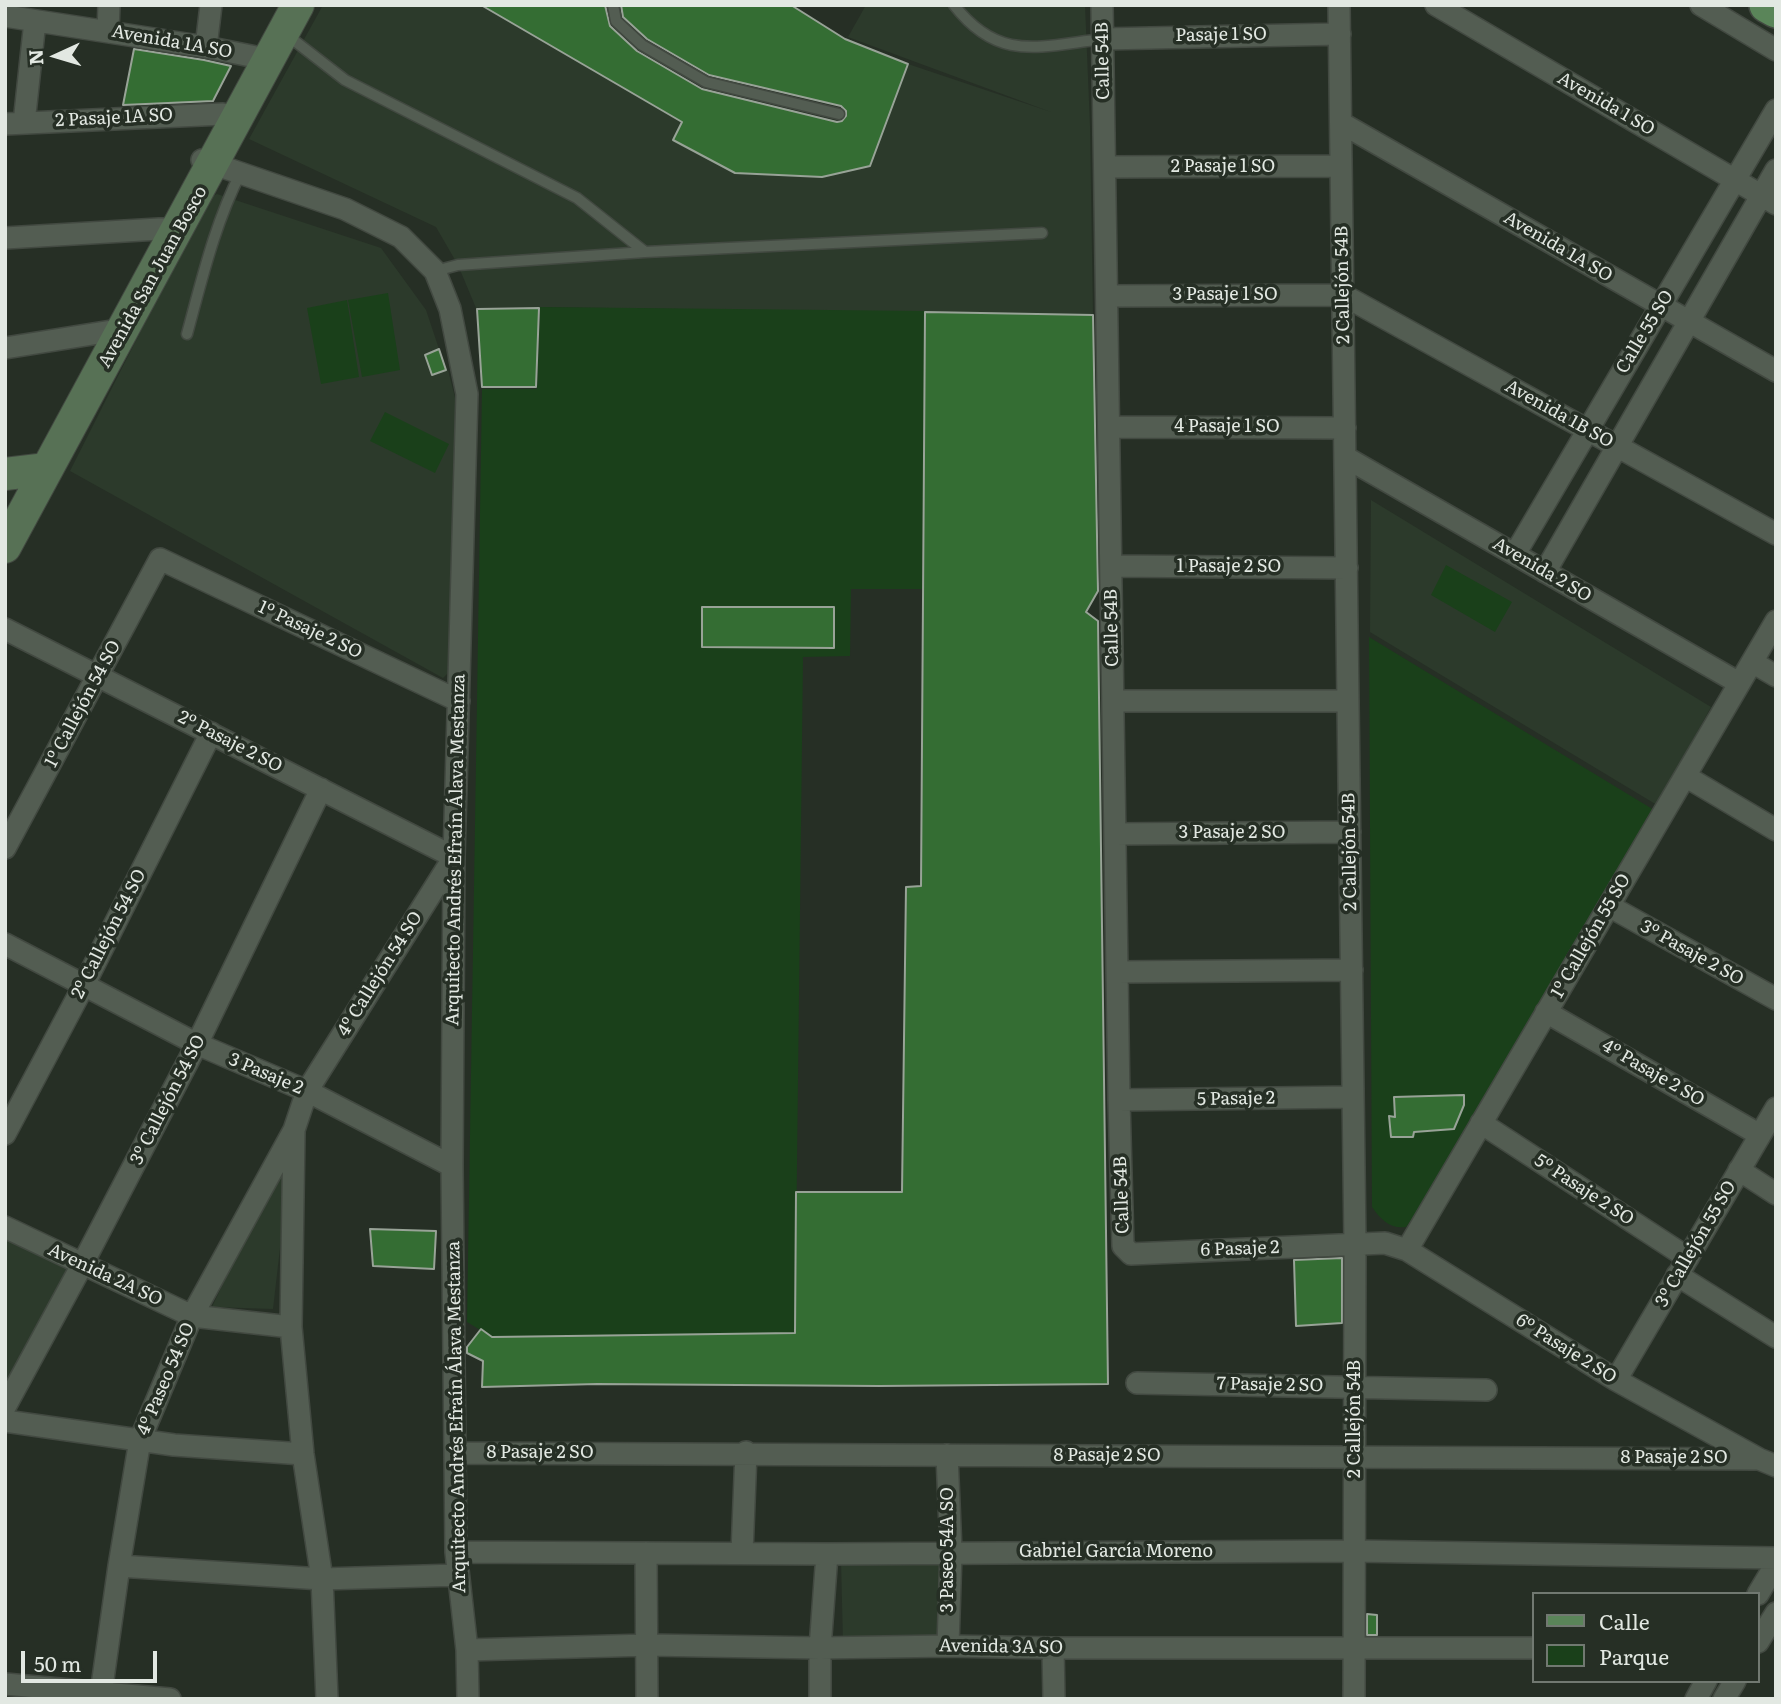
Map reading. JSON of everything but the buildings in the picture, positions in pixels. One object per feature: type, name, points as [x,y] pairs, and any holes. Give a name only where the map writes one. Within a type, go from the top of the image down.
[{"type":"main road","points":[[1767,5],[1776,10]]},
{"type":"street","points":[[108,31],[109,5]]},
{"type":"street","points":[[206,47],[211,5]]},
{"type":"street","name":"Calle 54B","points":[[1102,5],[1119,1100],[1123,1246],[1126,1250]]},
{"type":"street","name":"2 Callejón 54B","points":[[1339,5],[1355,1244],[1354,1699]]},
{"type":"street","name":"Avenida 1 SO","points":[[1436,5],[1769,200]]},
{"type":"street","points":[[1701,5],[1776,50]]},
{"type":"street","name":"Avenida San Juan Bosco","points":[[218,165],[223,114],[256,57],[288,14]]},
{"type":"street","name":"Avenida San Juan Bosco","points":[[5,515],[26,472],[115,331],[169,229],[218,165],[288,14]]},
{"type":"street","name":"Avenida 1A SO","points":[[5,16],[256,57]]},
{"type":"street","points":[[15,123],[35,21]]},
{"type":"street","name":"Pasaje 1 SO","points":[[1103,39],[1340,34]]},
{"type":"street","name":"Calle 55 SO","points":[[1515,554],[1776,110]]},
{"type":"street","name":"2 Pasaje 1A SO","points":[[15,123],[223,114]]},
{"type":"street","name":"Avenida 1A SO","points":[[1341,123],[1776,371]]},
{"type":"street","name":"Arquitecto Andrés Efraín Álava Mestanza","points":[[218,165],[345,209],[401,237],[435,271],[450,309],[467,394],[454,856],[452,1166],[456,1552],[467,1650],[468,1699]]},
{"type":"street","name":"2 Pasaje 1 SO","points":[[1105,167],[1341,166]]},
{"type":"street","name":"Calle 55 SO","points":[[1545,572],[1689,322],[1769,200],[1776,170]]},
{"type":"street","points":[[5,238],[169,229]]},
{"type":"street","name":"3 Pasaje 1 SO","points":[[1107,296],[1343,295]]},
{"type":"street","name":"Avenida 1B SO","points":[[1343,295],[1776,534]]},
{"type":"street","points":[[5,348],[115,331]]},
{"type":"street","name":"4 Pasaje 1 SO","points":[[1109,427],[1345,428]]},
{"type":"street","name":"Avenida 2 SO","points":[[1345,457],[1740,683]]},
{"type":"street","name":"Avenida San Juan Bosco","points":[[5,547],[26,472]]},
{"type":"street","name":"1º Pasaje 2 SO","points":[[160,559],[459,701]]},
{"type":"street","name":"1º Callejón 54 SO","points":[[5,848],[160,559]]},
{"type":"street","name":"1 Pasaje 2 SO","points":[[1111,566],[1347,568]]},
{"type":"street","name":"1º Callejón 55 SO","points":[[1407,1250],[1776,621]]},
{"type":"street","name":"2º Pasaje 2 SO","points":[[5,629],[454,856]]},
{"type":"street","points":[[1752,662],[1776,676]]},
{"type":"street","points":[[1113,701],[1348,701]]},
{"type":"street","name":"2º Callejón 54 SO","points":[[5,1134],[84,985],[211,733]]},
{"type":"street","points":[[1685,776],[1776,830]]},
{"type":"street","name":"3º Callejón 54 SO","points":[[5,1407],[197,1044],[321,789]]},
{"type":"street","name":"3 Pasaje 2 SO","points":[[1115,834],[1350,832]]},
{"type":"street","name":"4º Callejón 54 SO","points":[[307,1091],[454,856]]},
{"type":"street","name":"3º Pasaje 2 SO","points":[[1609,906],[1776,999]]},
{"type":"street","name":"3 Pasaje 2","points":[[5,944],[197,1044],[307,1091],[452,1166]]},
{"type":"street","points":[[1117,972],[1352,970]]},
{"type":"street","name":"4º Pasaje 2 SO","points":[[1546,1012],[1760,1135]]},
{"type":"street","name":"4º Paseo 54 SO","points":[[101,1693],[140,1440],[192,1316],[294,1130],[307,1091]]},
{"type":"street","name":"5 Pasaje 2","points":[[1119,1100],[1353,1097]]},
{"type":"street","name":"3º Callejón 55 SO","points":[[1616,1380],[1776,1108]]},
{"type":"street","name":"5º Pasaje 2 SO","points":[[1481,1123],[1683,1266],[1776,1337]]},
{"type":"street","points":[[294,1130],[291,1327],[303,1454],[322,1579],[327,1699]]},
{"type":"street","points":[[1739,1170],[1776,1194]]},
{"type":"street","name":"Avenida 2A SO","points":[[5,1227],[192,1316],[291,1327]]},
{"type":"street","name":"6º Pasaje 2 SO","points":[[1355,1244],[1385,1243],[1407,1250],[1616,1380],[1767,1462]]},
{"type":"street","name":"6 Pasaje 2","points":[[1126,1250],[1131,1254],[1355,1244]]},
{"type":"street","name":"7 Pasaje 2 SO","points":[[1137,1382],[1486,1390]]},
{"type":"street","points":[[5,1421],[174,1445],[303,1454]]},
{"type":"street","points":[[742,1553],[746,1452]]},
{"type":"street","name":"8 Pasaje 2 SO","points":[[455,1453],[746,1452],[1767,1462]]},
{"type":"street","name":"3 Paseo 54A SO","points":[[947,1455],[951,1552],[948,1646]]},
{"type":"street","name":"Gabriel García Moreno","points":[[456,1552],[827,1554],[1353,1551],[1776,1558]]},
{"type":"street","points":[[646,1553],[647,1699]]},
{"type":"street","points":[[820,1699],[820,1648],[827,1554]]},
{"type":"street","points":[[1759,1592],[1776,1564]]},
{"type":"street","points":[[119,1566],[322,1579],[458,1575]]},
{"type":"street","points":[[1760,1639],[1776,1613]]},
{"type":"street","name":"Avenida 3A SO","points":[[467,1650],[648,1645],[820,1648],[1532,1648]]},
{"type":"street","points":[[1053,1648],[1054,1699]]},
{"type":"street","points":[[1696,1699],[1705,1683]]},
{"type":"street","points":[[1724,1699],[1734,1683]]},
{"type":"street","points":[[5,1684],[170,1699]]},
{"type":"lane","points":[[613,5],[616,21],[642,45],[706,82],[838,114]]},
{"type":"lane","points":[[954,5],[982,34],[1003,43],[1025,48],[1103,39]]},
{"type":"lane","points":[[288,14],[345,80],[577,198],[645,252]]},
{"type":"lane","points":[[187,334],[204,269],[230,194],[218,165]]},
{"type":"lane","points":[[435,271],[458,265],[645,252],[1042,233]]},
{"type":"shaded area","points":[[323,5],[481,5],[682,122],[674,140],[735,173],[870,165],[908,64],[1051,112],[848,37],[866,5],[1085,5],[1093,315],[476,308],[458,265],[436,227],[249,139]]},
{"type":"shaded area","points":[[217,194],[381,248],[426,310],[439,349],[424,355],[431,375],[448,370],[459,413],[452,669],[443,678],[70,471],[208,198]]},
{"type":"shaded area","points":[[1371,500],[1711,707],[1657,805],[1370,632]]},
{"type":"shaded area","points":[[275,1173],[288,1179],[273,1309],[212,1307]]},
{"type":"shaded area","points":[[5,1238],[70,1266],[5,1390]]},
{"type":"shaded area","points":[[944,1559],[942,1641],[843,1643],[841,1561]]},
{"type":"green space","points":[[388,293],[400,370],[362,377],[348,300]]},
{"type":"green space","points":[[347,300],[359,377],[321,384],[307,308]]},
{"type":"green space","points":[[540,307],[925,311],[922,589],[851,589],[850,656],[803,657],[795,1333],[492,1337],[467,1322],[482,389],[537,389]]},
{"type":"green space","points":[[385,412],[449,444],[435,473],[370,441]]},
{"type":"green space","points":[[1446,565],[1512,602],[1495,632],[1431,595]]},
{"type":"green space","points":[[1369,637],[1654,810],[1406,1227],[1395,1227],[1386,1223],[1372,1207]]}]
